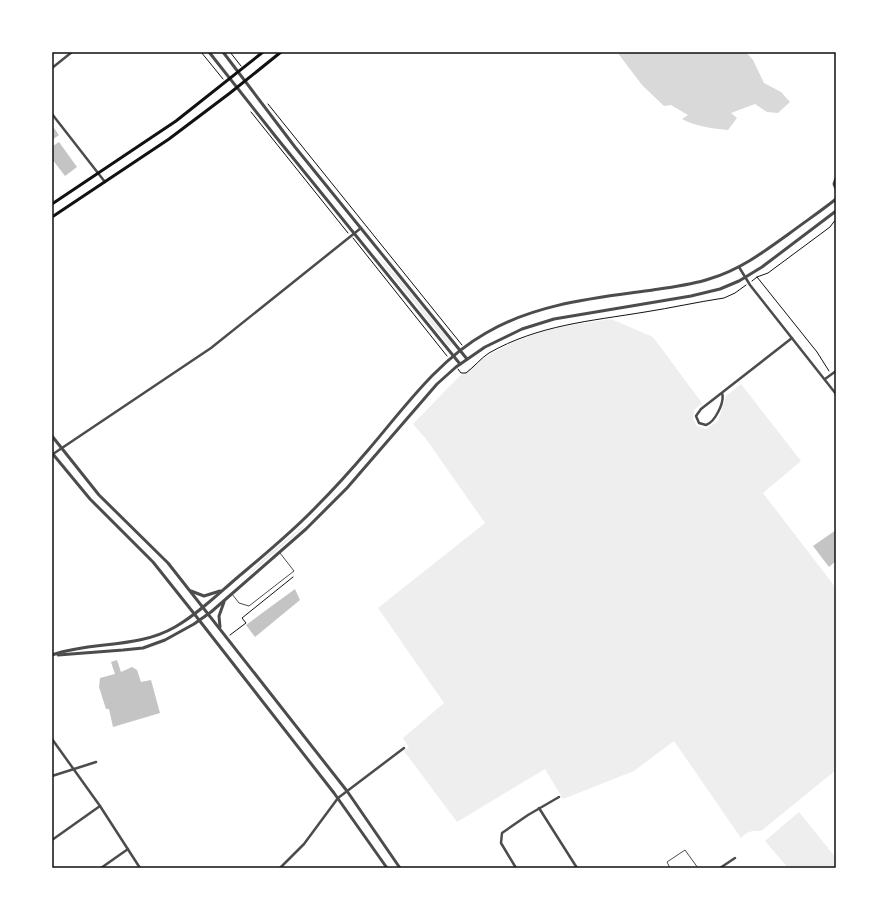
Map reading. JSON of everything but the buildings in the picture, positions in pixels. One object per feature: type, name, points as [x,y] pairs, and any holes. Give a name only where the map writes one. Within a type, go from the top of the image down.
[{"type":"main road","points":[[52,204],[171,124],[263,52]]},
{"type":"main road","points":[[52,216],[169,139],[238,87],[281,52]]},
{"type":"street","points":[[52,68],[72,52]]},
{"type":"street","points":[[209,52],[460,364]]},
{"type":"street","points":[[223,52],[295,147],[467,359]]},
{"type":"street","points":[[52,114],[105,182]]},
{"type":"street","points":[[836,178],[834,184],[836,189]]},
{"type":"street","points":[[52,655],[76,648],[150,638],[174,628],[203,607],[318,506],[340,483],[423,386],[454,356],[492,329],[536,311],[569,303],[694,283],[721,275],[739,267],[777,243],[836,199]]},
{"type":"street","points":[[52,655],[146,647],[176,635],[200,620],[306,530],[336,499],[432,389],[460,364],[503,337],[540,322],[697,295],[720,289],[745,278],[762,267],[836,211]]},
{"type":"street","points":[[361,228],[211,348],[53,453],[90,500],[148,558],[200,620],[338,798],[387,868]]},
{"type":"street","points":[[739,267],[745,278],[836,394]]},
{"type":"street","points":[[722,393],[722,401],[713,421],[706,425],[699,423],[696,416],[698,411],[792,338]]},
{"type":"street","points":[[825,379],[836,371]]},
{"type":"street","points":[[52,436],[99,495],[160,554],[203,607],[347,791],[400,868]]},
{"type":"street","points":[[190,591],[204,596],[222,591]]},
{"type":"street","points":[[221,630],[219,616],[224,600]]},
{"type":"street","points":[[52,739],[100,806],[140,868]]},
{"type":"street","points":[[280,868],[304,844],[338,798],[404,748]]},
{"type":"street","points":[[52,776],[96,762]]},
{"type":"street","points":[[516,868],[501,843],[500,838],[502,832],[559,797]]},
{"type":"street","points":[[52,840],[100,806]]},
{"type":"street","points":[[539,808],[577,868]]},
{"type":"street","points":[[101,868],[128,849]]},
{"type":"street","points":[[720,868],[735,858]]},
{"type":"lane","points":[[232,594],[239,603],[249,606],[294,571],[280,553]]},
{"type":"lane","points":[[670,868],[666,862],[685,850],[698,868]]},
{"type":"path","points":[[201,52],[216,70]]},
{"type":"path","points":[[230,52],[243,69]]},
{"type":"path","points":[[268,104],[296,141],[457,339]]},
{"type":"path","points":[[251,112],[343,226]]},
{"type":"path","points":[[829,370],[820,356],[757,277],[768,274],[828,228],[836,219]]},
{"type":"path","points":[[358,245],[443,350]]},
{"type":"path","points":[[460,371],[466,373],[483,357],[519,338],[543,330],[586,321],[724,298],[745,286]]},
{"type":"path","points":[[230,635],[246,623],[242,618],[293,577]]},
{"type":"shaded area","points":[[617,52],[746,52],[753,60],[764,83],[781,92],[790,102],[778,113],[767,112],[755,104],[731,113],[737,118],[728,130],[698,125],[682,119],[688,115],[671,105],[664,106],[642,85]]},
{"type":"shaded area","points":[[376,255],[395,274],[452,344],[449,346]]},
{"type":"shaded area","points":[[611,319],[653,337],[702,403],[694,410],[693,419],[697,426],[706,429],[718,421],[726,396],[741,384],[801,461],[763,493],[836,588],[836,770],[761,831],[750,832],[741,838],[674,741],[634,771],[563,799],[545,769],[457,822],[404,751],[409,747],[403,738],[444,703],[378,608],[485,523],[426,439],[413,424],[458,378],[475,364],[494,352],[544,331]]},
{"type":"shaded area","points":[[303,526],[304,527],[243,580],[267,555]]},
{"type":"shaded area","points":[[799,812],[836,858],[836,868],[788,868],[765,841]]}]
